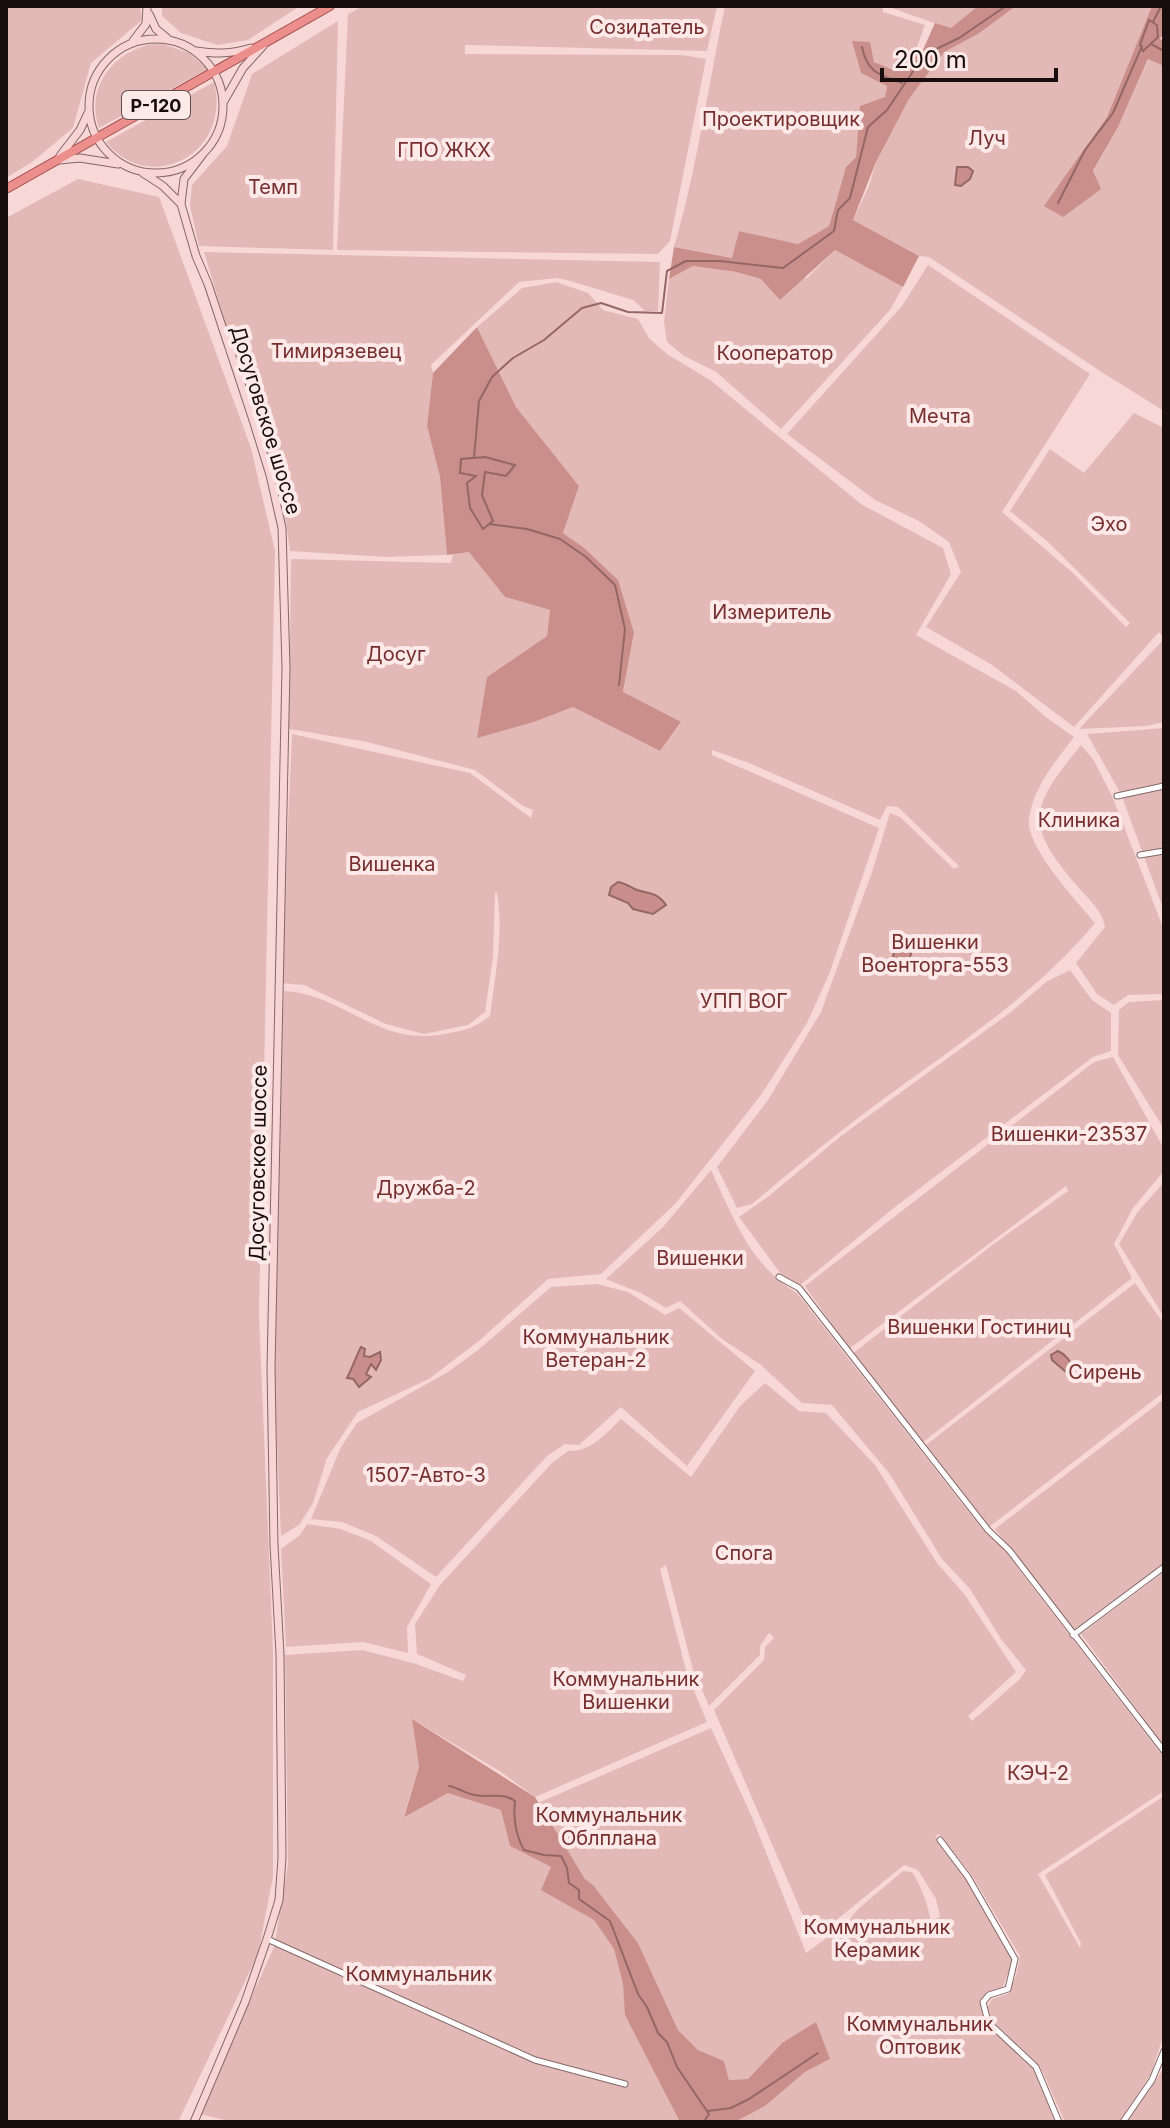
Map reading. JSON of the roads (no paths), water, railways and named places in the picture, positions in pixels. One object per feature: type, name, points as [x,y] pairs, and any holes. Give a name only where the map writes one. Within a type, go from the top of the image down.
[{"type":"highway","name":"Р-120","points":[[6,189],[330,6]]},
{"type":"main road","points":[[147,7],[156,29],[193,50],[214,72],[223,102]]},
{"type":"main road","points":[[125,47],[144,29],[147,7]]},
{"type":"main road","points":[[126,166],[109,154],[97,138],[89,110],[97,73],[112,55],[125,47],[147,39],[178,42]]},
{"type":"main road","points":[[193,50],[234,53],[264,44]]},
{"type":"main road","points":[[181,204],[184,179],[218,132],[223,102],[243,68],[264,44]]},
{"type":"main road","points":[[56,160],[80,130],[89,110]]},
{"type":"main road","points":[[139,171],[169,172],[203,154]]},
{"type":"main road","points":[[56,160],[102,160],[126,166],[163,186],[181,204]]},
{"type":"main road","name":"Досуговское шоссе","points":[[181,204],[270,475],[282,528],[286,668],[271,1368],[282,1858],[279,1900],[267,1939],[245,2002],[194,2122]]},
{"type":"street","points":[[1117,796],[1164,786]]},
{"type":"street","points":[[1140,855],[1164,851]]},
{"type":"street","points":[[779,1277],[799,1288],[988,1530],[1009,1550],[1164,1751]]},
{"type":"street","points":[[1073,1635],[1164,1567]]},
{"type":"street","points":[[940,1840],[968,1877],[1015,1959],[1008,1989],[989,1995],[983,2002],[988,2022],[1036,2067],[1059,2122]]},
{"type":"street","points":[[267,1939],[535,2060],[625,2084]]},
{"type":"street","points":[[1123,2122],[1152,2080],[1164,2051]]},
{"type":"waterway","points":[[474,458],[479,401],[492,377],[582,308],[601,303],[628,312],[662,313],[667,271],[686,261],[720,261],[783,268],[834,231],[838,210],[850,198],[868,127],[887,110],[924,55],[959,38],[1006,6]]},
{"type":"waterway","points":[[1153,22],[1161,6]]},
{"type":"waterway","points":[[1151,44],[1164,51]]},
{"type":"waterway","points":[[1058,203],[1085,150],[1113,113],[1142,46]]},
{"type":"waterway","points":[[862,47],[867,62],[875,71],[902,83]]},
{"type":"waterway","points":[[489,524],[527,529],[560,539],[586,557],[615,585],[625,629],[619,685]]},
{"type":"waterway","points":[[449,1786],[471,1794],[501,1796],[515,1801],[515,1826],[524,1850],[561,1856],[569,1883],[579,1890],[579,1899],[610,1921],[638,1994],[658,2033],[667,2042],[677,2067],[709,2114],[705,2120],[707,2122]]},
{"type":"waterway","points":[[708,2111],[731,2108],[749,2099],[818,2053]]},
{"type":"park label","name":"Созидатель","points":[[647,27]]},
{"type":"park label","name":"Проектировщик","points":[[781,119]]},
{"type":"park label","name":"Луч","points":[[987,138]]},
{"type":"park label","name":"ГПО ЖКХ","points":[[444,150]]},
{"type":"park label","name":"Темп","points":[[273,187]]},
{"type":"park label","name":"Тимирязевец","points":[[336,351]]},
{"type":"park label","name":"Кооператор","points":[[775,353]]},
{"type":"park label","name":"Мечта","points":[[940,416]]},
{"type":"park label","name":"Эхо","points":[[1109,524]]},
{"type":"park label","name":"Измеритель","points":[[772,612]]},
{"type":"park label","name":"Досуг","points":[[396,654]]},
{"type":"park label","name":"Клиника","points":[[1079,820]]},
{"type":"park label","name":"Вишенка","points":[[392,864]]},
{"type":"park label","name":"Вишенки Военторга-553","points":[[935,954]]},
{"type":"park label","name":"УПП ВОГ","points":[[744,1001]]},
{"type":"park label","name":"Вишенки-23537","points":[[1069,1134]]},
{"type":"park label","name":"Дружба-2","points":[[426,1188]]},
{"type":"park label","name":"Вишенки","points":[[700,1258]]},
{"type":"park label","name":"Вишенки Гостиниц","points":[[979,1327]]},
{"type":"park label","name":"Коммунальник Ветеран-2","points":[[596,1348]]},
{"type":"park label","name":"Сирень","points":[[1105,1372]]},
{"type":"park label","name":"1507-Авто-3","points":[[426,1475]]},
{"type":"park label","name":"Спога","points":[[744,1553]]},
{"type":"park label","name":"Коммунальник Вишенки","points":[[626,1690]]},
{"type":"park label","name":"КЭЧ-2","points":[[1038,1773]]},
{"type":"park label","name":"Коммунальник Облплана","points":[[609,1826]]},
{"type":"park label","name":"Коммунальник Керамик","points":[[877,1938]]},
{"type":"park label","name":"Коммунальник","points":[[419,1974]]},
{"type":"park label","name":"Коммунальник Оптовик","points":[[920,2036]]}]
